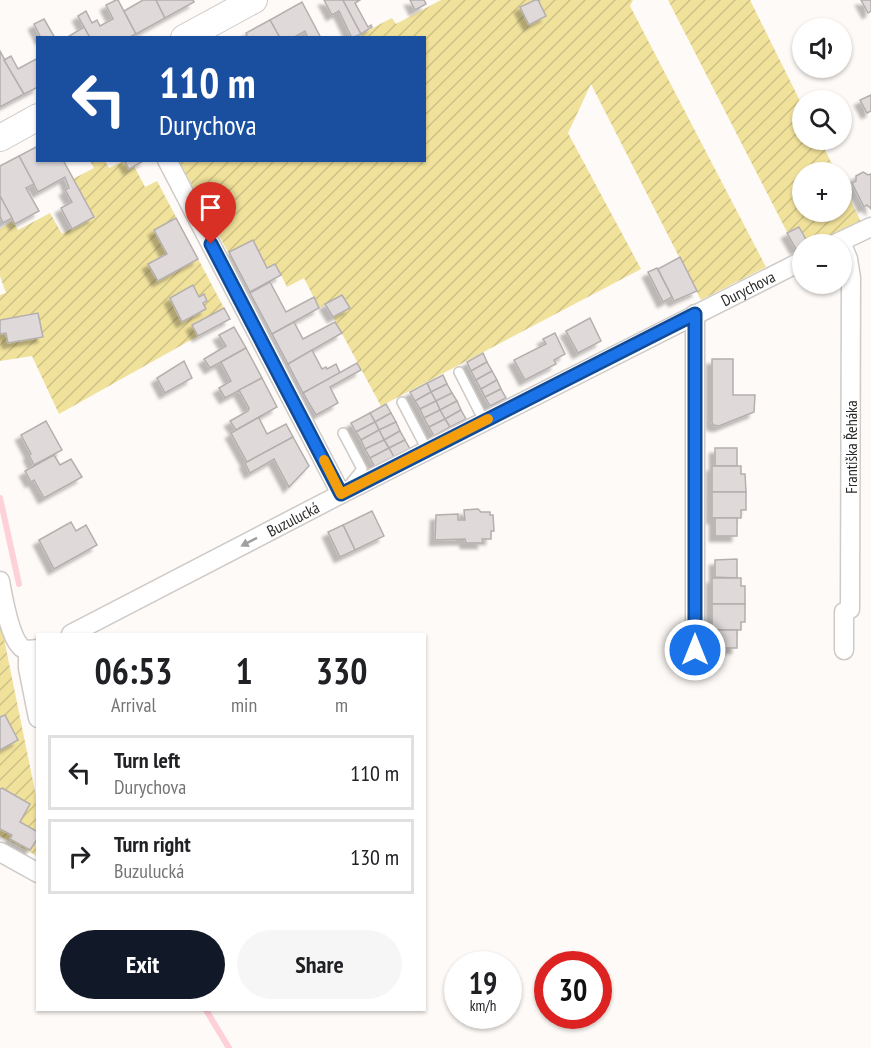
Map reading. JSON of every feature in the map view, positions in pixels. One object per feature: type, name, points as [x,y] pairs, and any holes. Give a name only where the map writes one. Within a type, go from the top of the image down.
[{"type":"main road","points":[[188,36],[254,0]]},
{"type":"main road","points":[[0,138],[36,118]]},
{"type":"street","points":[[168,162],[341,494]]},
{"type":"street","points":[[852,236],[871,227]]},
{"type":"street","name":"Durychova","points":[[341,494],[792,266]]},
{"type":"street","name":"Františka Řeháka","points":[[844,650],[844,612],[850,609],[851,294]]},
{"type":"street","points":[[695,314],[695,650]]},
{"type":"street","name":"Buzulucká","points":[[73,633],[341,494]]},
{"type":"street","points":[[0,581],[6,609],[27,646],[28,668],[36,708]]},
{"type":"street","points":[[0,852],[36,872]]},
{"type":"lane","points":[[459,372],[484,421]]},
{"type":"lane","points":[[402,402],[428,450]]},
{"type":"lane","points":[[341,494],[362,469],[343,433]]},
{"type":"shaded area","points":[[441,0],[633,0],[630,6],[766,267],[701,300],[591,84],[568,133],[641,269],[381,406],[333,317],[350,308],[342,296],[319,308],[304,278],[287,287],[281,275],[250,293],[180,162],[426,162],[426,36],[362,36],[361,34],[392,18],[396,24]]},
{"type":"shaded area","points":[[668,0],[750,0],[795,90],[792,90],[792,150],[825,150],[831,162],[792,162],[792,222],[852,222],[852,204],[861,222],[833,234],[803,234],[799,227],[787,232]]},
{"type":"shaded area","points":[[91,162],[106,162],[109,168],[125,162],[129,169],[134,166],[145,187],[157,181],[224,308],[192,325],[198,336],[59,414],[32,356],[0,361],[0,295],[6,293],[0,276],[0,229],[13,221],[18,230],[50,213],[62,234],[93,217],[73,179],[94,168]]},
{"type":"shaded area","points":[[0,619],[36,796],[36,855],[0,836]]},
{"type":"building","points":[[118,0],[136,34],[132,36],[89,36],[78,16],[86,11],[92,23],[97,20],[100,26],[113,19],[106,5]]},
{"type":"building","points":[[143,0],[156,0],[165,18],[136,34],[124,11]]},
{"type":"building","points":[[156,0],[193,0],[194,2],[165,18]]},
{"type":"building","points":[[324,0],[343,0],[361,34],[351,36],[339,11],[332,15]]},
{"type":"building","points":[[343,0],[360,0],[355,3],[368,27],[371,25],[372,27],[361,34]]},
{"type":"building","points":[[410,0],[424,0],[426,4],[415,10]]},
{"type":"building","points":[[538,0],[546,16],[529,25],[520,7]]},
{"type":"building","points":[[861,0],[871,0],[871,11],[868,13]]},
{"type":"building","points":[[302,2],[320,36],[307,36],[305,31],[296,36],[279,36],[270,20]]},
{"type":"building","points":[[44,19],[54,36],[40,36],[34,24]]},
{"type":"building","points":[[270,20],[279,36],[247,36],[246,33]]},
{"type":"building","points":[[84,27],[89,36],[69,36]]},
{"type":"building","points":[[0,51],[24,94],[0,107]]},
{"type":"building","points":[[11,56],[18,69],[36,59],[36,88],[24,94],[4,60]]},
{"type":"building","points":[[871,95],[871,111],[867,113],[860,100]]},
{"type":"building","points":[[36,147],[36,162],[64,162],[94,217],[72,229],[61,208],[72,202],[65,190],[69,188],[65,177],[38,192],[19,156]]},
{"type":"building","points":[[19,156],[34,184],[26,188],[39,211],[15,224],[0,196],[0,166]]},
{"type":"building","points":[[125,162],[141,162],[129,169]]},
{"type":"building","points":[[863,172],[871,174],[871,209],[867,205],[864,207],[852,183],[856,181],[856,176]]},
{"type":"building","points":[[0,196],[12,218],[3,223],[0,216]]},
{"type":"building","points":[[176,218],[198,259],[158,281],[148,264],[167,254],[154,230]]},
{"type":"building","points":[[799,227],[803,234],[792,234],[792,242],[787,233]]},
{"type":"building","points":[[253,240],[267,268],[275,264],[281,275],[250,292],[229,252]]},
{"type":"building","points":[[680,257],[697,291],[674,301],[658,269]]},
{"type":"building","points":[[657,268],[672,297],[663,302],[648,272]]},
{"type":"building","points":[[270,282],[286,312],[314,297],[319,308],[272,334],[250,293]]},
{"type":"building","points":[[193,285],[199,297],[204,294],[207,301],[203,303],[206,309],[182,322],[170,298]]},
{"type":"building","points":[[342,295],[350,308],[333,317],[325,304]]},
{"type":"building","points":[[224,308],[230,319],[198,336],[192,325]]},
{"type":"building","points":[[38,313],[43,337],[8,343],[6,333],[0,334],[0,320]]},
{"type":"building","points":[[590,318],[601,341],[578,353],[566,331]]},
{"type":"building","points":[[294,322],[303,339],[335,322],[342,333],[288,364],[272,334]]},
{"type":"building","points":[[234,327],[246,348],[210,368],[204,359],[226,346],[219,335]]},
{"type":"building","points":[[555,333],[565,354],[554,360],[556,364],[525,380],[514,360],[546,344],[543,339]]},
{"type":"building","points":[[246,348],[262,378],[225,398],[219,388],[231,381],[221,362]]},
{"type":"building","points":[[312,350],[322,369],[336,364],[340,373],[303,393],[288,364]]},
{"type":"building","points":[[483,353],[487,362],[471,371],[467,362]]},
{"type":"building","points":[[712,359],[733,359],[733,395],[755,395],[754,412],[719,426],[713,425]]},
{"type":"building","points":[[184,361],[192,378],[165,393],[157,378]]},
{"type":"building","points":[[487,362],[492,371],[476,380],[471,371]]},
{"type":"building","points":[[357,363],[361,370],[330,387],[338,403],[316,415],[303,393]]},
{"type":"building","points":[[492,371],[497,380],[481,389],[476,380]]},
{"type":"building","points":[[443,375],[447,384],[431,392],[427,383]]},
{"type":"building","points":[[262,378],[277,407],[236,430],[230,421],[248,411],[249,408],[239,390]]},
{"type":"building","points":[[497,380],[501,389],[485,397],[481,389]]},
{"type":"building","points":[[427,383],[431,392],[415,401],[410,392]]},
{"type":"building","points":[[447,384],[452,393],[436,401],[431,392]]},
{"type":"building","points":[[501,389],[506,398],[490,406],[485,397]]},
{"type":"building","points":[[431,392],[436,401],[420,409],[415,401]]},
{"type":"building","points":[[452,393],[457,401],[440,410],[436,401]]},
{"type":"building","points":[[436,401],[440,410],[424,418],[420,409]]},
{"type":"building","points":[[457,401],[461,410],[445,419],[440,410]]},
{"type":"building","points":[[386,404],[391,413],[375,422],[370,413]]},
{"type":"building","points":[[440,410],[445,419],[429,427],[424,418]]},
{"type":"building","points":[[461,410],[466,419],[450,427],[445,419]]},
{"type":"building","points":[[370,413],[375,422],[356,432],[351,423]]},
{"type":"building","points":[[391,413],[396,422],[379,430],[375,422]]},
{"type":"building","points":[[263,415],[259,418],[267,434],[286,424],[293,437],[247,462],[231,433]]},
{"type":"building","points":[[445,419],[450,427],[434,436],[429,427]]},
{"type":"building","points":[[46,421],[62,450],[34,465],[21,435]]},
{"type":"building","points":[[375,422],[379,430],[361,440],[356,432]]},
{"type":"building","points":[[396,422],[400,431],[384,440],[379,430]]},
{"type":"building","points":[[379,430],[384,440],[365,449],[361,440]]},
{"type":"building","points":[[400,431],[405,440],[389,448],[384,440]]},
{"type":"building","points":[[293,437],[309,466],[289,487],[274,459],[250,473],[245,463]]},
{"type":"building","points":[[384,440],[389,448],[370,458],[365,449]]},
{"type":"building","points":[[405,440],[410,449],[394,457],[389,448]]},
{"type":"building","points":[[389,448],[394,457],[375,467],[370,458]]},
{"type":"building","points":[[715,448],[737,448],[737,466],[715,466]]},
{"type":"building","points":[[54,455],[60,465],[71,459],[82,477],[44,498],[34,480],[31,482],[25,471]]},
{"type":"building","points":[[712,466],[741,466],[741,474],[745,474],[746,492],[712,492]]},
{"type":"building","points":[[712,492],[746,492],[746,510],[741,510],[741,518],[712,518]]},
{"type":"building","points":[[478,509],[493,515],[494,531],[491,531],[491,539],[482,539],[483,543],[466,543],[465,539],[435,540],[436,515],[458,514],[458,520],[465,520],[464,510]]},
{"type":"building","points":[[372,511],[384,536],[355,550],[343,525]]},
{"type":"building","points":[[715,518],[737,518],[737,536],[715,536]]},
{"type":"building","points":[[71,522],[76,531],[86,525],[97,545],[54,569],[39,540]]},
{"type":"building","points":[[343,525],[355,550],[340,557],[328,532]]},
{"type":"building","points":[[737,559],[737,578],[715,577],[715,560]]},
{"type":"building","points":[[712,578],[741,578],[741,586],[745,586],[745,604],[712,604]]},
{"type":"building","points":[[712,604],[745,604],[745,622],[741,622],[741,630],[712,630]]},
{"type":"building","points":[[715,630],[737,630],[737,648],[714,648]]},
{"type":"building","points":[[5,715],[18,740],[0,750],[0,717]]},
{"type":"building","points":[[0,789],[30,804],[20,822],[36,831],[36,841],[30,850],[10,839],[12,835],[0,829]]},
{"type":"waterway","points":[[0,498],[19,584]]},
{"type":"waterway","points":[[207,1011],[229,1048]]},
{"type":"slow traffic","points":[[324,460],[341,494],[488,419]]},
{"type":"route","points":[[211,244],[341,494],[695,314],[695,650]]}]
